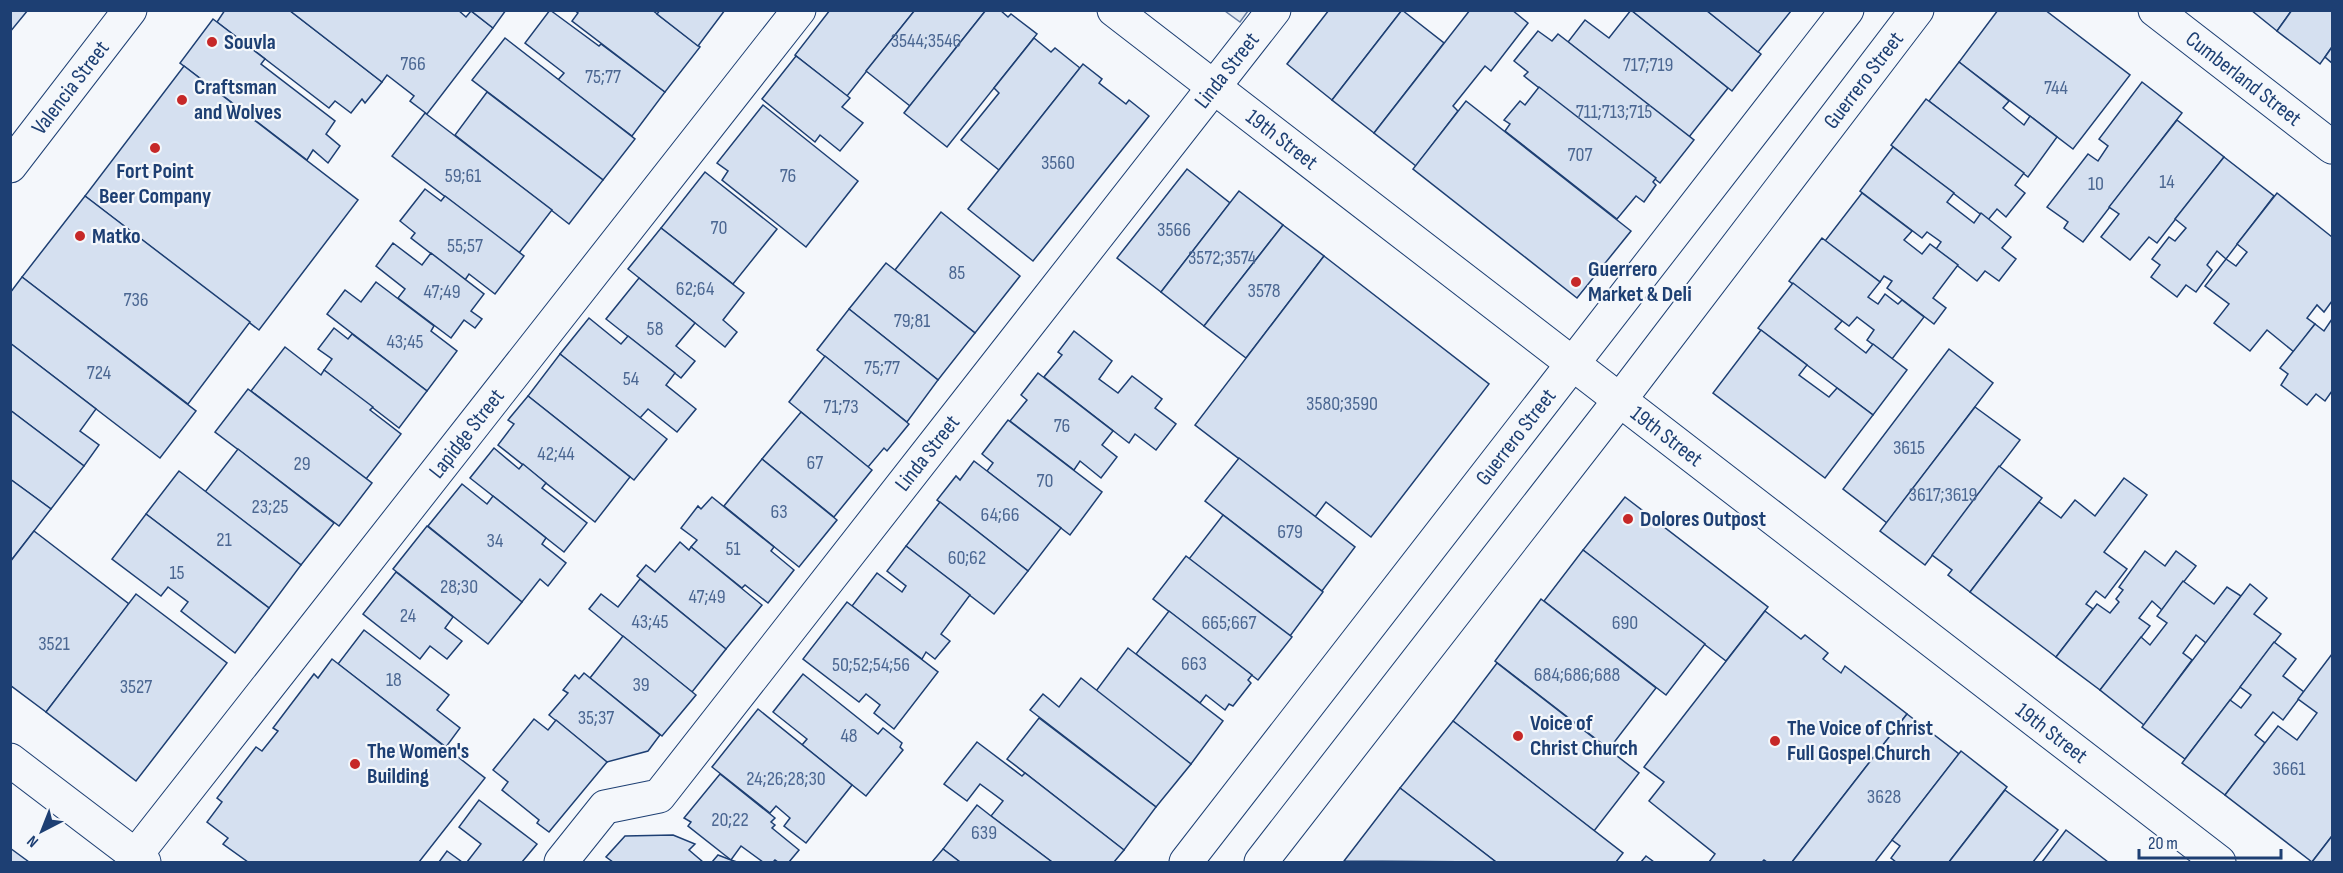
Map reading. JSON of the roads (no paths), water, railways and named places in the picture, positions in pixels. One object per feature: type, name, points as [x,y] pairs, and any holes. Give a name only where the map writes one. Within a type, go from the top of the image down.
[{"type":"street","name":"Valencia Street","points":[[10,166],[130,10]]},
{"type":"street","name":"Lapidge Street","points":[[139,859],[799,10]]},
{"type":"street","name":"19th Street","points":[[1114,10],[2214,861]]},
{"type":"street","name":"Linda Street","points":[[561,862],[605,807],[659,796],[1274,10]]},
{"type":"street","name":"Guerrero Street","points":[[1186,862],[1847,10]]},
{"type":"street","name":"Guerrero Street","points":[[1261,862],[1619,401],[1917,10]]},
{"type":"street","name":"Cumberland Street","points":[[2155,10],[2332,147]]},
{"type":"street","points":[[10,760],[139,859]]},
{"type":"place","name":"Souvla","points":[[212,42]]},
{"type":"place","name":"Craftsman and Wolves","points":[[182,100]]},
{"type":"place","name":"Fort Point Beer Company","points":[[155,148]]},
{"type":"place","name":"Matko","points":[[80,236]]},
{"type":"place","name":"Guerrero Market & Deli","points":[[1576,282]]},
{"type":"place","name":"Dolores Outpost","points":[[1628,519]]},
{"type":"place","name":"Voice of Christ Church","points":[[1518,736]]},
{"type":"place","name":"The Voice of Christ Full Gospel Church","points":[[1775,741]]},
{"type":"place","name":"The Women's Building","points":[[355,764]]}]
